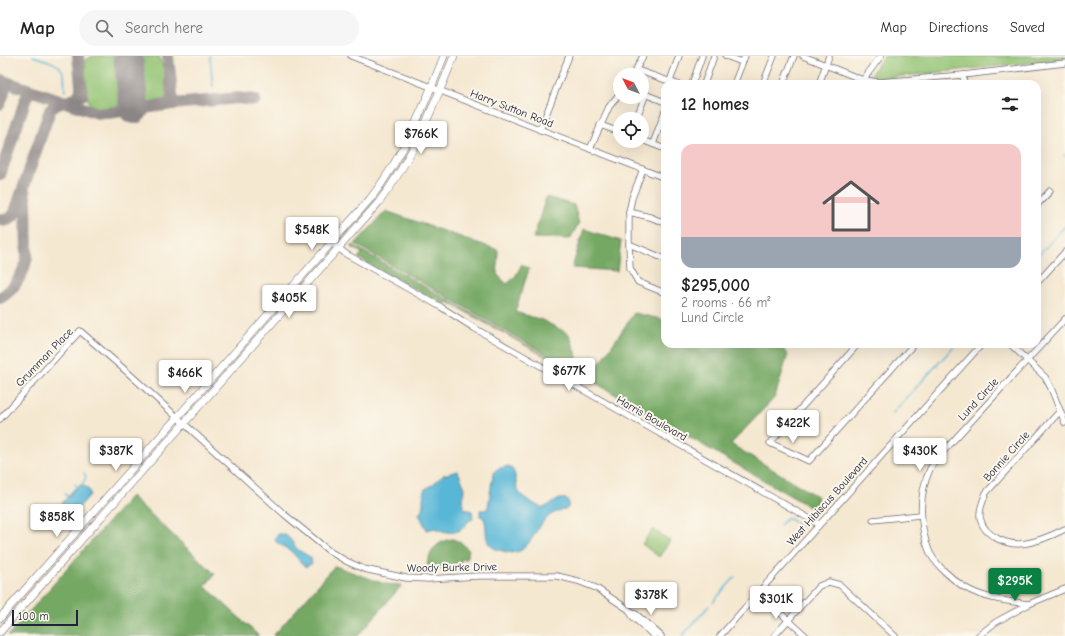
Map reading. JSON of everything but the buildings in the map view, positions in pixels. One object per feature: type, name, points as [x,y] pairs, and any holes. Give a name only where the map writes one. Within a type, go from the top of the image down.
[{"type":"main road","points":[[0,618],[364,206],[390,171],[411,134],[432,88],[444,56]]},
{"type":"main road","points":[[0,632],[379,202],[401,170],[423,130],[454,56]]},
{"type":"main road","points":[[284,297],[290,303]]},
{"type":"street","name":"Harry Sutton Road","points":[[351,56],[661,176]]},
{"type":"street","points":[[540,130],[569,56]]},
{"type":"street","points":[[637,68],[642,56]]},
{"type":"street","points":[[670,80],[680,56]]},
{"type":"street","points":[[693,80],[702,56]]},
{"type":"street","points":[[705,80],[714,56]]},
{"type":"street","points":[[726,56],[744,59],[736,80]]},
{"type":"street","points":[[765,80],[774,56]]},
{"type":"street","points":[[785,80],[794,56]]},
{"type":"street","points":[[803,56],[826,64],[858,80]]},
{"type":"street","points":[[820,80],[829,56]]},
{"type":"street","points":[[863,80],[881,56]]},
{"type":"street","points":[[903,80],[963,75],[1065,63]]},
{"type":"street","points":[[963,75],[964,80]]},
{"type":"street","points":[[649,76],[666,80]]},
{"type":"street","points":[[649,95],[661,100]]},
{"type":"street","points":[[590,149],[600,125],[613,102]]},
{"type":"street","points":[[653,144],[661,122]]},
{"type":"street","points":[[600,125],[613,130]]},
{"type":"street","points":[[649,143],[661,147]]},
{"type":"street","points":[[643,169],[632,198],[629,212],[630,268],[638,282],[661,291]]},
{"type":"street","points":[[1041,201],[1050,191]]},
{"type":"street","points":[[629,212],[661,221]]},
{"type":"street","name":"Harris Boulevard","points":[[332,243],[346,254],[445,309],[474,328],[819,524]]},
{"type":"street","points":[[629,244],[661,257]]},
{"type":"street","points":[[1041,279],[1065,252]]},
{"type":"street","name":"Lund Circle","points":[[1041,346],[1065,319]]},
{"type":"street","name":"Grumman Place","points":[[0,418],[80,331],[177,418]]},
{"type":"street","points":[[854,348],[770,443],[809,461],[910,348]]},
{"type":"street","name":"West Hibiscus Boulevard","points":[[720,636],[978,348]]},
{"type":"street","points":[[1014,348],[1045,377],[1065,423]]},
{"type":"street","name":"Lund Circle","points":[[1029,604],[991,599],[965,588],[946,573],[930,554],[920,515],[923,492],[930,469],[943,452],[1039,348]]},
{"type":"street","name":"Bonnie Circle","points":[[1060,411],[986,493],[981,506],[980,517],[985,528],[996,538],[1009,543],[1026,544],[1041,540],[1065,529]]},
{"type":"street","name":"Woody Burke Drive","points":[[177,418],[311,538],[329,551],[364,569],[406,578],[428,579],[478,576],[557,576],[578,581],[596,588],[630,612],[637,615],[662,636]]},
{"type":"street","points":[[873,520],[920,515]]},
{"type":"street","points":[[774,636],[819,586],[829,582],[840,585],[895,636]]},
{"type":"street","points":[[978,636],[996,622],[1029,604],[1065,589]]},
{"type":"street","points":[[758,592],[806,636]]},
{"type":"street","name":"Woody Burke Drive","points":[[630,612],[633,617],[654,636]]},
{"type":"green space","points":[[93,56],[121,56],[125,99],[120,107],[99,108],[91,105],[89,102],[85,66],[86,59]]},
{"type":"green space","points":[[136,56],[159,56],[165,72],[167,83],[166,97],[162,102],[148,103],[141,98]]},
{"type":"green space","points":[[884,56],[1065,56],[1065,59],[874,79],[868,78]]},
{"type":"green space","points":[[546,197],[574,205],[579,223],[570,239],[533,238]]},
{"type":"green space","points":[[386,211],[498,250],[497,274],[507,284],[515,277],[522,264],[529,269],[515,312],[542,320],[569,334],[576,352],[578,363],[594,372],[634,313],[661,319],[661,348],[782,348],[788,354],[775,397],[731,444],[818,497],[815,510],[355,244]]},
{"type":"green space","points":[[584,229],[621,241],[617,271],[572,268]]},
{"type":"green space","points":[[353,245],[550,359],[448,302],[444,305],[358,258],[362,253],[351,247]]},
{"type":"green space","points":[[131,496],[215,574],[205,586],[259,636],[8,636]]},
{"type":"green space","points":[[653,529],[670,541],[659,557],[642,544]]},
{"type":"green space","points":[[453,539],[462,543],[469,550],[466,559],[461,559],[460,569],[437,569],[427,565],[430,555],[439,544],[443,541]]},
{"type":"green space","points":[[335,566],[385,584],[402,585],[358,636],[273,636]]},
{"type":"water","points":[[509,466],[514,472],[519,492],[529,501],[542,508],[559,499],[566,499],[569,503],[568,508],[548,517],[524,548],[512,553],[497,549],[489,544],[485,523],[483,517],[480,516],[480,510],[486,510],[488,507],[493,474],[497,469]]},
{"type":"water","points":[[458,471],[464,486],[463,506],[465,509],[472,511],[473,519],[456,532],[445,532],[435,528],[427,530],[419,514],[423,505],[425,489],[443,475]]},
{"type":"water","points":[[80,485],[88,489],[90,495],[68,518],[61,518],[55,512],[75,488]]},
{"type":"water","points":[[279,534],[283,534],[289,538],[297,549],[311,558],[312,562],[308,566],[304,566],[292,552],[276,542],[275,537]]},
{"type":"waterway","points":[[33,56],[52,62],[59,67],[64,75],[65,91]]},
{"type":"waterway","points":[[210,56],[213,87]]},
{"type":"waterway","points":[[1041,253],[1065,226]]},
{"type":"waterway","points":[[892,414],[952,348]]},
{"type":"waterway","points":[[82,485],[86,477],[84,473]]},
{"type":"waterway","points":[[65,494],[68,497]]},
{"type":"waterway","points":[[50,513],[56,513]]},
{"type":"waterway","points":[[780,525],[787,518],[800,525],[806,523]]},
{"type":"waterway","points":[[713,602],[735,577]]},
{"type":"waterway","points":[[682,636],[709,606]]},
{"type":"taxiway","points":[[78,56],[82,95]]},
{"type":"taxiway","points":[[168,56],[173,104]]},
{"type":"taxiway","points":[[0,80],[98,113],[238,98],[255,100]]},
{"type":"taxiway","points":[[0,80],[4,86],[0,104]]},
{"type":"taxiway","points":[[0,219],[7,220],[14,215],[50,110],[54,106],[76,98],[82,87]]},
{"type":"taxiway","points":[[0,175],[26,98],[31,92],[36,92]]},
{"type":"taxiway","points":[[0,298],[5,295],[18,280],[26,262],[26,203],[24,191]]},
{"type":"runway","points":[[128,56],[134,109]]}]
